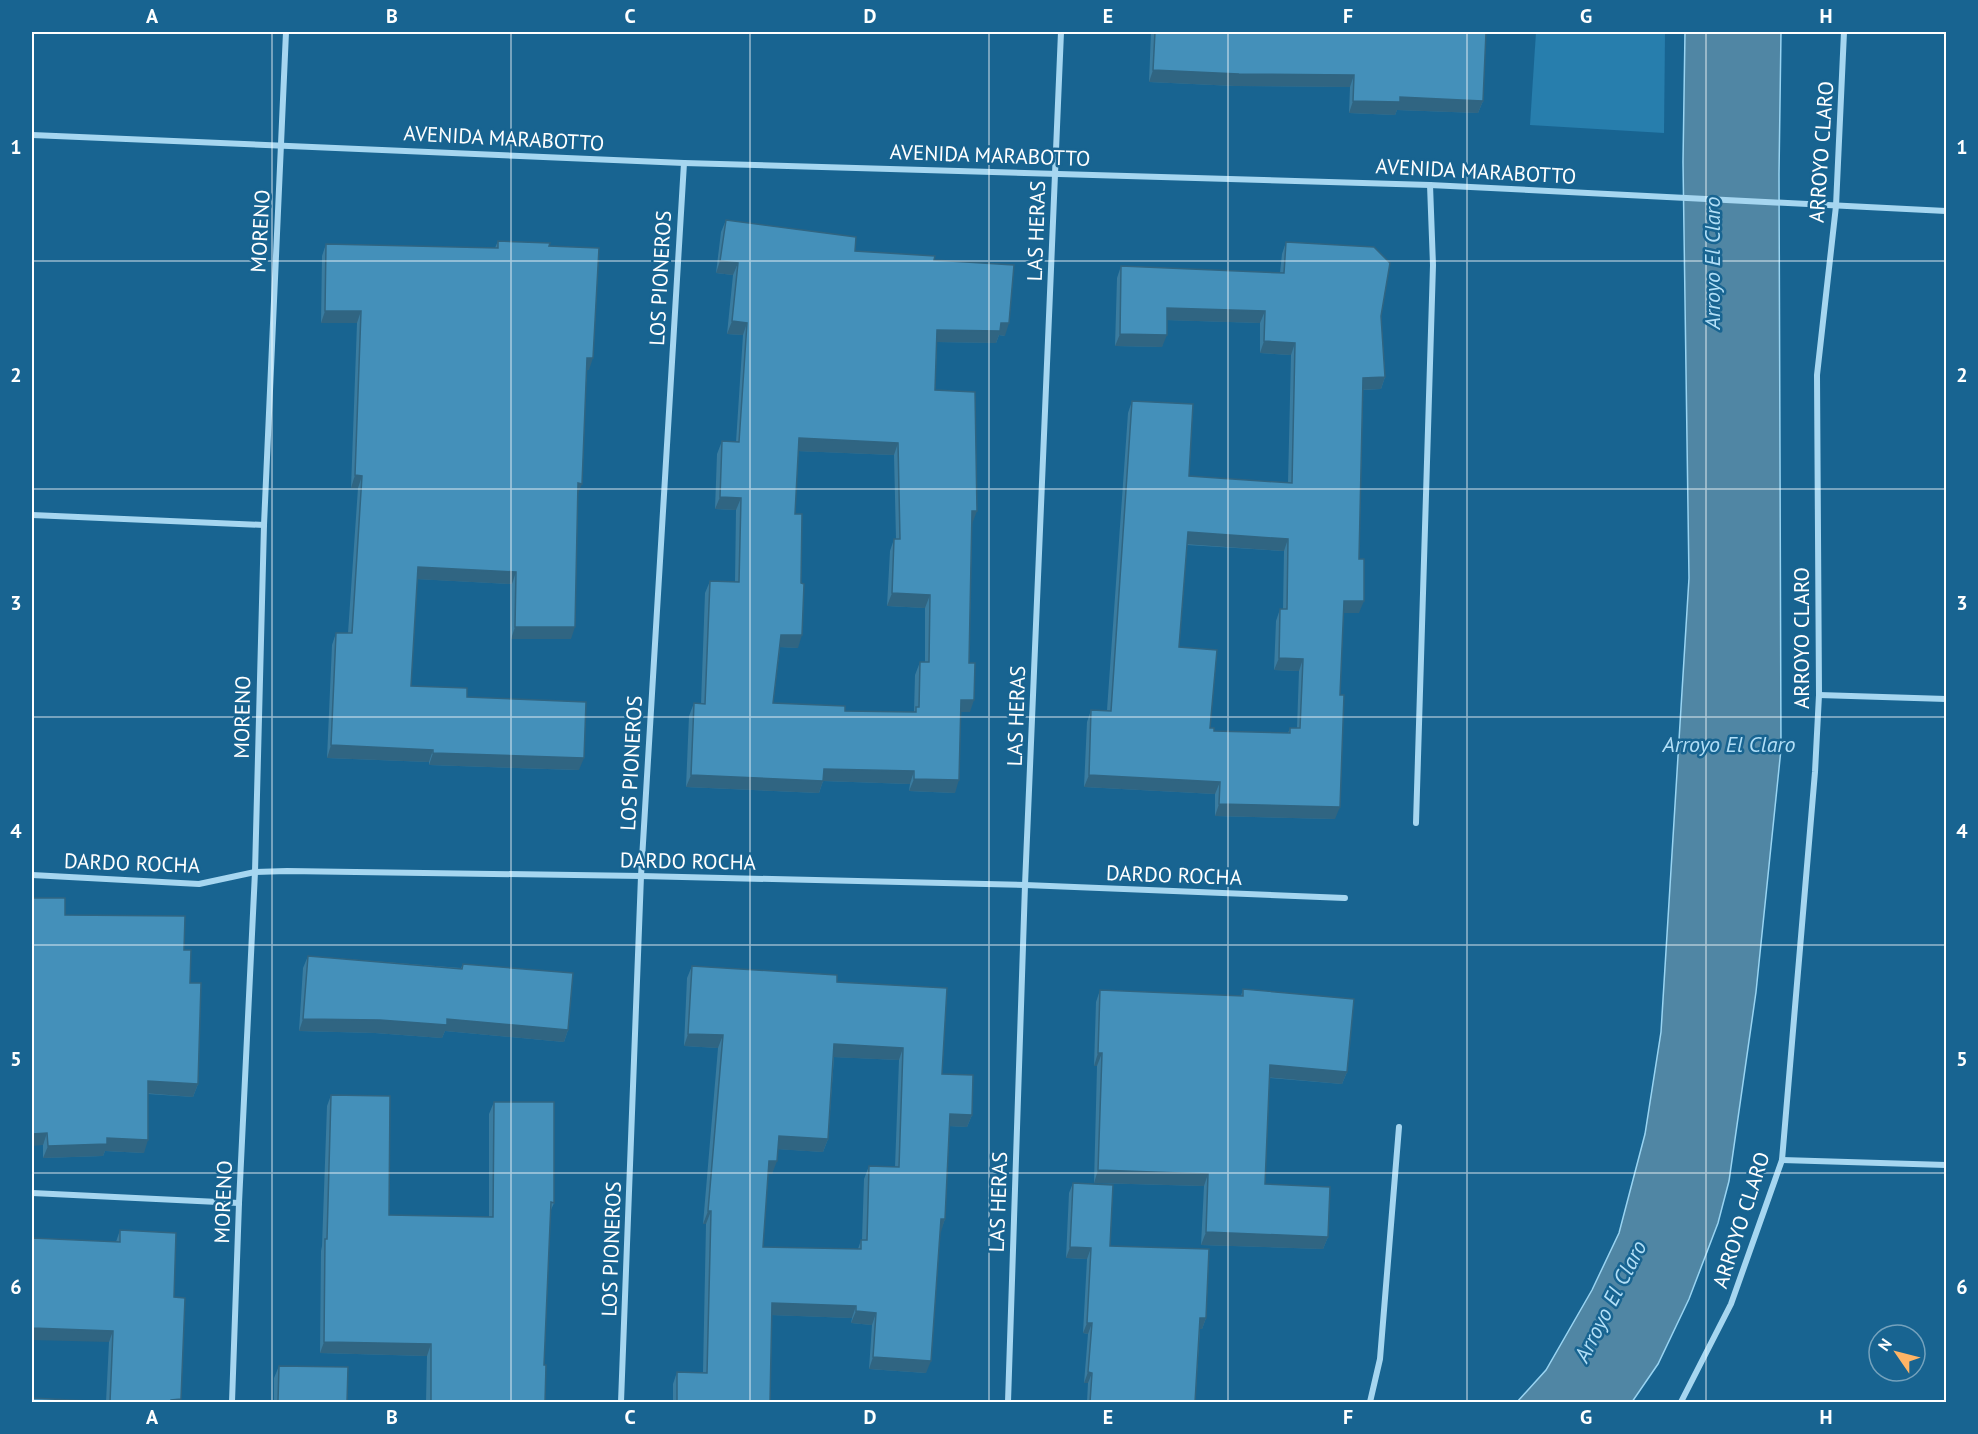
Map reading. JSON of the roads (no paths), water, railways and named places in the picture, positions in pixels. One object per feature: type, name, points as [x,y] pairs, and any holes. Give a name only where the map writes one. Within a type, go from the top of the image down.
[{"type":"street","name":"MORENO","points":[[232,1402],[255,872],[264,525],[286,32]]},
{"type":"street","name":"LAS HERAS","points":[[1008,1402],[1025,885],[1061,32]]},
{"type":"street","name":"ARROYO CLARO","points":[[1681,1402],[1731,1304],[1782,1160],[1815,772],[1819,695],[1817,375],[1836,206],[1844,32]]},
{"type":"street","name":"AVENIDA MARABOTTO","points":[[32,135],[684,162],[1430,185],[1947,211]]},
{"type":"street","name":"LOS PIONEROS","points":[[621,1402],[641,876],[684,162]]},
{"type":"street","points":[[1416,823],[1433,265],[1430,185]]},
{"type":"street","points":[[32,514],[264,525]]},
{"type":"street","points":[[1819,695],[1947,699]]},
{"type":"street","name":"DARDO ROCHA","points":[[32,875],[200,884],[255,872],[641,876],[1025,885],[1345,898]]},
{"type":"street","points":[[1370,1402],[1380,1359],[1399,1127]]},
{"type":"street","points":[[1782,1160],[1947,1165]]},
{"type":"street","points":[[32,1193],[239,1203]]},
{"type":"water","name":"Arroyo El Claro","points":[[1685,32],[1781,32],[1779,174],[1781,749],[1756,992],[1729,1181],[1718,1223],[1689,1299],[1658,1364],[1632,1402],[1517,1402],[1546,1370],[1592,1290],[1619,1233],[1645,1134],[1661,1032],[1689,578],[1683,162]]}]
